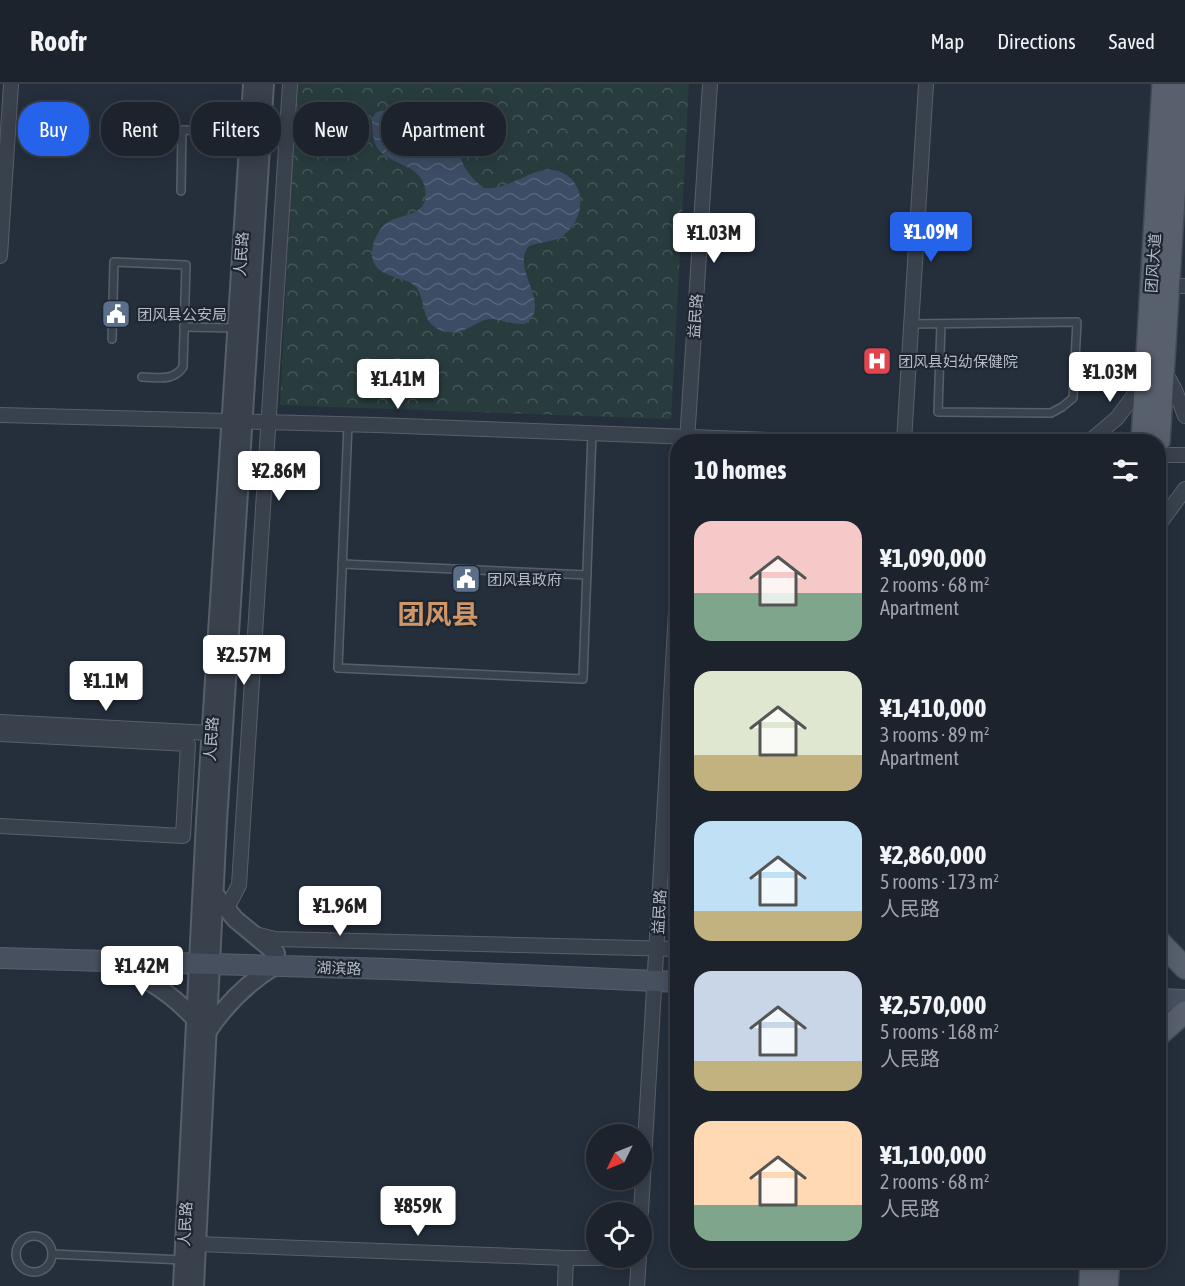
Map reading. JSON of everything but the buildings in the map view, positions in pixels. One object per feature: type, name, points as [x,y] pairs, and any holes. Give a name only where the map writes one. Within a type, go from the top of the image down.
[{"type":"main road","name":"团风大道","points":[[1159,434],[1155,375],[1163,84]]},
{"type":"main road","name":"团风大道","points":[[1143,434],[1177,286],[1181,84]]},
{"type":"main road","name":"湖滨路","points":[[0,945],[205,958],[670,968]]},
{"type":"main road","points":[[1166,948],[1185,968]]},
{"type":"main road","name":"湖滨路","points":[[0,958],[98,961],[205,958]]},
{"type":"main road","name":"湖滨路","points":[[655,966],[670,976]]},
{"type":"main road","points":[[1166,986],[1185,987]]},
{"type":"main road","points":[[1166,999],[1185,1000]]},
{"type":"main road","points":[[1166,1029],[1185,1012]]},
{"type":"main road","points":[[1090,1286],[1091,1268]]},
{"type":"main road","points":[[1107,1286],[1108,1268]]},
{"type":"street","points":[[0,256],[11,84]]},
{"type":"street","name":"人民路","points":[[251,102],[252,84]]},
{"type":"street","name":"人民路","points":[[195,1286],[207,1032],[205,958],[211,733],[265,84]]},
{"type":"street","points":[[226,908],[239,885],[290,84]]},
{"type":"street","name":"益民路","points":[[687,434],[710,84]]},
{"type":"street","points":[[904,434],[926,84]]},
{"type":"street","name":"人民路","points":[[182,1286],[195,1019],[214,893],[237,421],[236,328],[247,156]]},
{"type":"street","points":[[1098,434],[1117,418],[1155,375],[1175,390],[1185,416]]},
{"type":"street","points":[[0,415],[348,424],[670,438]]},
{"type":"street","points":[[1166,454],[1185,455]]},
{"type":"street","points":[[1166,515],[1185,489]]},
{"type":"street","name":"益民路","points":[[642,1202],[670,712]]},
{"type":"street","points":[[0,722],[211,733]]},
{"type":"street","points":[[0,734],[188,744],[183,836],[0,826]]},
{"type":"street","points":[[207,1032],[235,996],[275,960],[214,893]]},
{"type":"street","points":[[248,932],[275,939],[655,966],[670,955]]},
{"type":"street","points":[[98,961],[126,969],[153,983],[175,999],[195,1019]]},
{"type":"street","points":[[197,1244],[586,1258]]},
{"type":"street","points":[[565,1286],[566,1258]]},
{"type":"street","points":[[637,1286],[638,1268]]},
{"type":"lane","points":[[181,191],[182,130],[191,130]]},
{"type":"lane","points":[[112,339],[114,262],[186,265],[183,367],[171,378],[142,377]]},
{"type":"lane","points":[[911,324],[1077,322],[1073,398],[1062,408],[1051,413],[938,412],[941,324]]},
{"type":"lane","points":[[184,327],[236,328]]},
{"type":"lane","points":[[1074,380],[1155,375]]},
{"type":"lane","points":[[348,424],[338,668],[583,679],[592,433]]},
{"type":"lane","points":[[342,564],[587,575]]},
{"type":"lane","points":[[30,1236],[46,1241],[52,1254],[50,1263],[36,1272],[30,1272],[20,1266],[15,1254],[20,1242],[30,1236]]},
{"type":"lane","points":[[52,1254],[183,1260]]},
{"type":"green space","points":[[296,84],[689,84],[671,419],[280,405],[293,144],[293,156],[369,156],[369,102],[295,102]]},
{"type":"water","points":[[381,111],[381,152],[376,146],[373,134],[372,118]]},
{"type":"water","points":[[386,156],[460,156],[467,171],[484,188],[505,185],[543,170],[563,173],[577,186],[580,194],[579,212],[571,228],[564,235],[551,241],[529,246],[524,255],[524,265],[535,307],[533,316],[525,324],[489,319],[458,332],[437,329],[427,318],[419,291],[415,286],[376,267],[372,251],[375,238],[380,230],[386,223],[415,212],[424,203],[426,197],[425,188],[418,174]]},
{"type":"place","name":"团风县公安局","points":[[116,314]]},
{"type":"place","name":"团风县妇幼保健院","points":[[877,361]]},
{"type":"place","name":"团风县政府","points":[[466,579]]},
{"type":"district","name":"团风县","points":[[438,614]]}]
